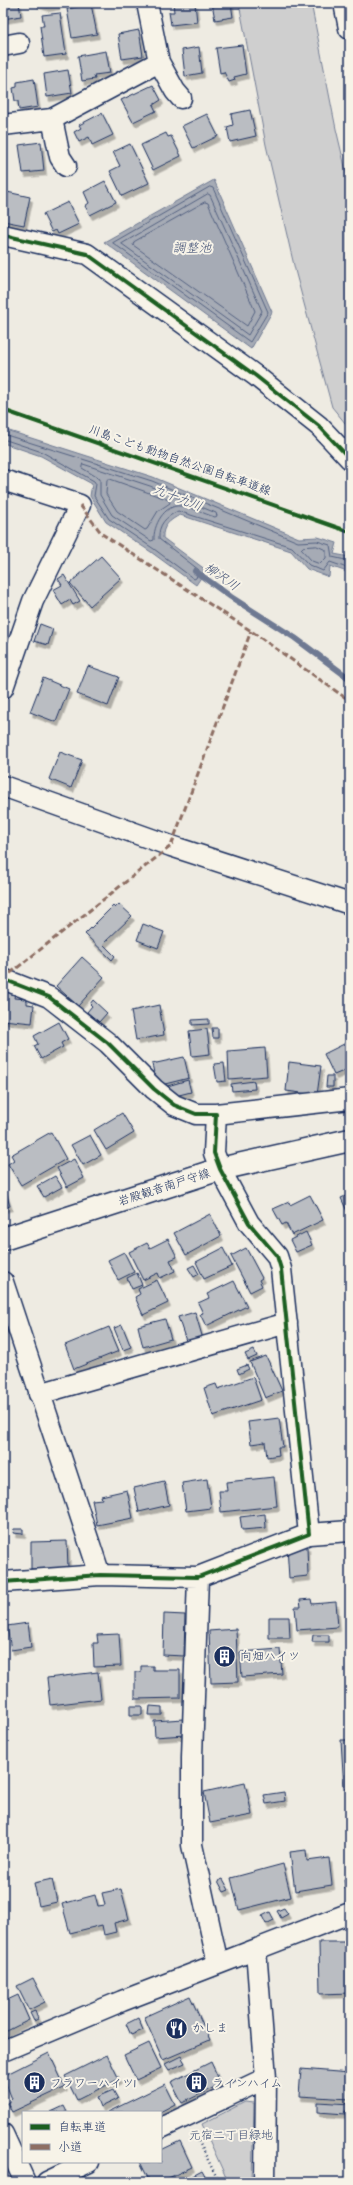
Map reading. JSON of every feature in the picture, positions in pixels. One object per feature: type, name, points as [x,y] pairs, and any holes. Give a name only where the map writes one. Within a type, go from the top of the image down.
[{"type":"main road","points":[[345,3],[350,28]]},
{"type":"main road","name":"岩殿観音南戸守線","points":[[3,1238],[220,1169],[350,1140]]},
{"type":"street","points":[[147,3],[159,62],[175,91],[181,98]]},
{"type":"street","points":[[3,125],[52,119],[159,62]]},
{"type":"street","points":[[52,119],[60,158],[66,166]]},
{"type":"street","points":[[3,234],[87,254],[256,376],[319,426],[350,459]]},
{"type":"street","points":[[3,480],[80,505],[33,601],[3,688]]},
{"type":"street","points":[[3,786],[171,846],[350,904]]},
{"type":"street","points":[[3,979],[49,997],[108,1043],[154,1089],[174,1105],[196,1114],[216,1114],[328,1103],[350,1099]]},
{"type":"street","points":[[216,1114],[214,1153],[220,1169],[249,1223],[277,1256],[281,1270],[309,1534]]},
{"type":"street","points":[[3,1282],[100,1575]]},
{"type":"street","points":[[39,1394],[287,1323]]},
{"type":"street","points":[[3,1582],[100,1575],[198,1577],[309,1534],[350,1531]]},
{"type":"street","points":[[198,1577],[192,1757],[192,1845],[218,1964]]},
{"type":"street","points":[[3,2051],[122,2001],[350,1913]]},
{"type":"street","points":[[256,1950],[266,2078],[265,2182]]},
{"type":"street","points":[[162,2128],[266,2078]]},
{"type":"street","points":[[3,2134],[25,2182]]},
{"type":"street","points":[[47,2182],[87,2163]]},
{"type":"path","points":[[186,2116],[219,2182]]},
{"type":"green space","points":[[239,3],[311,3],[336,129],[350,188],[350,429],[332,407],[296,274],[266,145]]},
{"type":"green space","name":"元宿二丁目緑地","points":[[245,2102],[254,2103],[252,2182],[228,2182],[202,2124]]},
{"type":"water","name":"調整池","points":[[214,180],[272,312],[251,349],[104,242]]},
{"type":"water","name":"九十九川","points":[[3,429],[153,477],[299,538],[318,537],[337,543],[334,554],[350,557],[350,573],[330,566],[329,577],[307,569],[291,551],[180,515],[167,524],[164,530],[163,538],[206,570],[196,585],[151,552],[106,522],[90,496],[92,484],[41,456],[3,443]]},
{"type":"building","points":[[3,3],[19,3],[21,16],[3,19]]},
{"type":"building","points":[[35,3],[58,3],[58,5],[47,7]]},
{"type":"building","points":[[173,3],[195,3],[197,22],[171,25],[169,12],[174,12]]},
{"type":"building","points":[[212,3],[231,3],[233,17],[215,20]]},
{"type":"building","points":[[91,4],[97,34],[72,38],[67,9]]},
{"type":"building","points":[[60,13],[66,54],[44,57],[40,26],[44,26],[42,15]]},
{"type":"building","points":[[139,30],[143,56],[122,59],[118,34]]},
{"type":"building","points":[[242,45],[246,74],[234,77],[235,80],[229,82],[224,72],[220,73],[216,48]]},
{"type":"building","points":[[199,47],[202,73],[185,76],[182,50]]},
{"type":"building","points":[[106,51],[110,73],[94,75],[95,79],[82,81],[78,56]]},
{"type":"building","points":[[68,70],[72,93],[47,97],[44,74]]},
{"type":"building","points":[[34,79],[38,107],[19,110],[18,101],[15,101],[13,88],[17,87],[17,82]]},
{"type":"building","points":[[153,85],[161,100],[153,105],[156,111],[133,122],[121,100]]},
{"type":"building","points":[[250,110],[256,136],[230,142],[227,127],[233,125],[231,114]]},
{"type":"building","points":[[102,113],[113,135],[92,145],[89,137],[79,142],[74,132],[81,128],[79,125]]},
{"type":"building","points":[[207,114],[218,136],[193,148],[182,126]]},
{"type":"building","points":[[166,133],[168,137],[171,136],[181,156],[153,170],[141,145]]},
{"type":"building","points":[[41,142],[44,171],[23,173],[19,145]]},
{"type":"building","points":[[130,144],[149,183],[122,196],[110,171],[120,166],[113,152]]},
{"type":"building","points":[[105,181],[116,202],[90,215],[85,206],[89,203],[84,192]]},
{"type":"building","points":[[7,192],[30,197],[24,225],[3,221]]},
{"type":"building","points":[[68,202],[79,224],[58,234],[56,230],[52,232],[43,214]]},
{"type":"building","points":[[101,556],[121,578],[90,606],[70,583]]},
{"type":"building","points":[[64,575],[80,601],[73,605],[70,600],[62,605],[53,590],[62,585],[58,579]]},
{"type":"building","points":[[40,624],[53,629],[48,645],[34,641]]},
{"type":"building","points":[[88,666],[119,677],[108,706],[77,694]]},
{"type":"building","points":[[43,678],[69,689],[56,722],[30,712]]},
{"type":"building","points":[[60,752],[82,760],[71,788],[49,779]]},
{"type":"building","points":[[119,904],[132,916],[103,944],[115,956],[112,960],[85,934],[113,906],[115,908]]},
{"type":"building","points":[[143,924],[164,932],[158,948],[137,940]]},
{"type":"building","points":[[82,957],[104,977],[78,1006],[56,986]]},
{"type":"building","points":[[3,992],[15,993],[14,998],[27,999],[27,1004],[34,1005],[32,1023],[3,1020]]},
{"type":"building","points":[[93,1000],[107,1013],[99,1022],[87,1012],[92,1006],[90,1004]]},
{"type":"building","points":[[159,1005],[164,1035],[136,1040],[131,1011]]},
{"type":"building","points":[[209,1019],[209,1024],[192,1025],[192,1020]]},
{"type":"building","points":[[59,1022],[68,1039],[61,1043],[63,1047],[41,1059],[34,1046],[38,1044],[34,1036]]},
{"type":"building","points":[[212,1028],[218,1028],[218,1038],[213,1038]]},
{"type":"building","points":[[207,1029],[210,1054],[192,1056],[189,1031]]},
{"type":"building","points":[[350,1041],[350,1074],[349,1075],[346,1070],[334,1075],[324,1054]]},
{"type":"building","points":[[265,1048],[267,1076],[229,1079],[228,1051]]},
{"type":"building","points":[[184,1057],[189,1078],[157,1086],[152,1064]]},
{"type":"building","points":[[289,1062],[321,1066],[317,1095],[286,1091]]},
{"type":"building","points":[[224,1063],[226,1081],[217,1082],[214,1064]]},
{"type":"building","points":[[327,1076],[333,1076],[333,1087],[326,1087]]},
{"type":"building","points":[[188,1080],[191,1092],[175,1096],[164,1087]]},
{"type":"building","points":[[254,1081],[255,1089],[232,1091],[231,1084]]},
{"type":"building","points":[[122,1113],[134,1133],[106,1150],[94,1130]]},
{"type":"building","points":[[51,1132],[66,1159],[21,1185],[8,1164],[14,1160],[11,1155]]},
{"type":"building","points":[[90,1135],[101,1155],[83,1165],[71,1145]]},
{"type":"building","points":[[74,1159],[84,1178],[67,1187],[57,1168]]},
{"type":"building","points":[[55,1176],[62,1187],[44,1197],[37,1186]]},
{"type":"building","points":[[3,1190],[5,1190],[10,1206],[3,1208]]},
{"type":"building","points":[[350,1194],[350,1218],[341,1198]]},
{"type":"building","points":[[310,1195],[323,1220],[292,1235],[286,1223],[282,1225],[273,1209],[289,1202],[290,1205]]},
{"type":"building","points":[[210,1214],[221,1236],[186,1255],[174,1233]]},
{"type":"building","points":[[306,1232],[312,1245],[296,1252],[290,1240]]},
{"type":"building","points":[[168,1239],[177,1257],[170,1260],[175,1271],[160,1278],[158,1273],[143,1280],[129,1252],[147,1243],[150,1248]]},
{"type":"building","points":[[223,1248],[232,1266],[204,1279],[196,1262]]},
{"type":"building","points":[[246,1248],[262,1278],[259,1280],[262,1286],[250,1292],[231,1256]]},
{"type":"building","points":[[124,1252],[134,1272],[118,1280],[108,1260]]},
{"type":"building","points":[[194,1265],[199,1274],[194,1277],[188,1268]]},
{"type":"building","points":[[137,1273],[142,1285],[132,1289],[127,1278]]},
{"type":"building","points":[[157,1280],[168,1303],[143,1315],[135,1297],[140,1294],[138,1289]]},
{"type":"building","points":[[234,1281],[247,1306],[206,1326],[200,1314],[203,1313],[198,1303],[209,1298],[207,1294]]},
{"type":"building","points":[[195,1312],[203,1339],[187,1344],[178,1317]]},
{"type":"building","points":[[3,1316],[7,1328],[3,1329]]},
{"type":"building","points":[[165,1319],[171,1339],[143,1347],[138,1326]]},
{"type":"building","points":[[122,1325],[131,1347],[123,1350],[114,1328]]},
{"type":"building","points":[[109,1327],[119,1351],[74,1369],[65,1345]]},
{"type":"building","points":[[254,1350],[257,1356],[248,1360],[245,1354]]},
{"type":"building","points":[[266,1356],[282,1391],[265,1398],[250,1362]]},
{"type":"building","points":[[247,1365],[249,1369],[239,1374],[237,1369]]},
{"type":"building","points":[[253,1377],[261,1400],[213,1416],[204,1388],[216,1384],[218,1389]]},
{"type":"building","points":[[279,1418],[283,1447],[278,1447],[279,1455],[267,1457],[265,1442],[251,1444],[248,1422]]},
{"type":"building","points":[[274,1477],[277,1506],[221,1512],[219,1491],[227,1491],[226,1482]]},
{"type":"building","points":[[207,1479],[211,1508],[186,1511],[182,1483]]},
{"type":"building","points":[[164,1481],[169,1505],[139,1512],[134,1488]]},
{"type":"building","points":[[127,1490],[133,1518],[97,1525],[92,1500],[102,1499],[101,1496]]},
{"type":"building","points":[[265,1514],[266,1528],[242,1530],[240,1517]]},
{"type":"building","points":[[14,1529],[23,1529],[23,1534],[13,1533]]},
{"type":"building","points":[[67,1541],[68,1568],[31,1569],[31,1542]]},
{"type":"building","points":[[307,1546],[308,1576],[289,1578],[287,1547]]},
{"type":"building","points":[[311,1599],[312,1604],[336,1602],[338,1627],[297,1630],[295,1607],[301,1607],[300,1600]]},
{"type":"building","points":[[164,1614],[185,1615],[184,1656],[163,1655]]},
{"type":"building","points":[[269,1617],[289,1617],[290,1638],[269,1638]]},
{"type":"building","points":[[28,1623],[31,1647],[11,1650],[7,1626]]},
{"type":"building","name":"向畑ハイツ","points":[[236,1629],[238,1682],[211,1683],[209,1631]]},
{"type":"building","points":[[119,1634],[121,1666],[94,1667],[93,1643],[98,1643],[97,1635]]},
{"type":"building","points":[[313,1635],[329,1635],[329,1642],[312,1642]]},
{"type":"building","points":[[280,1649],[282,1674],[242,1677],[240,1652]]},
{"type":"building","points":[[141,1666],[153,1666],[153,1670],[180,1670],[180,1698],[135,1699],[135,1672],[141,1672]]},
{"type":"building","points":[[98,1672],[101,1699],[50,1705],[47,1678]]},
{"type":"building","points":[[130,1706],[142,1706],[142,1715],[130,1715]]},
{"type":"building","points":[[150,1706],[162,1707],[162,1715],[149,1715]]},
{"type":"building","points":[[183,1719],[185,1735],[155,1737],[154,1721]]},
{"type":"building","points":[[341,1740],[350,1740],[350,1789],[344,1789]]},
{"type":"building","points":[[245,1783],[252,1815],[210,1823],[204,1792]]},
{"type":"building","points":[[284,1792],[285,1801],[266,1804],[264,1795]]},
{"type":"building","points":[[306,1850],[307,1861],[329,1858],[332,1885],[295,1891],[290,1852]]},
{"type":"building","points":[[283,1864],[291,1897],[239,1910],[231,1878]]},
{"type":"building","points":[[350,1878],[350,1889],[345,1889],[344,1879]]},
{"type":"building","points":[[52,1879],[57,1902],[39,1906],[34,1883]]},
{"type":"building","points":[[223,1879],[229,1890],[224,1892],[218,1881]]},
{"type":"building","points":[[121,1889],[129,1919],[114,1923],[116,1932],[104,1935],[102,1925],[70,1933],[62,1904],[95,1895],[98,1906],[105,1905],[102,1893]]},
{"type":"building","points":[[284,1908],[288,1914],[281,1918],[277,1911]]},
{"type":"building","points":[[270,1912],[274,1920],[266,1924],[262,1916]]},
{"type":"building","points":[[319,1942],[347,1942],[347,1952],[350,1952],[350,1993],[320,1994]]},
{"type":"building","points":[[33,1978],[45,2002],[29,2010],[17,1986]]},
{"type":"building","points":[[18,1995],[29,2020],[3,2033],[3,2002]]},
{"type":"building","name":"かしま","points":[[190,1996],[210,2040],[163,2060],[144,2017]]},
{"type":"building","points":[[35,2011],[38,2019],[34,2021],[30,2013]]},
{"type":"building","points":[[138,2018],[143,2030],[131,2035],[126,2024]]},
{"type":"building","points":[[149,2043],[161,2068],[136,2080],[124,2055]]},
{"type":"building","name":"フラワーハイツ1","points":[[49,2053],[65,2087],[12,2112],[7,2103],[12,2099],[3,2076]]},
{"type":"building","points":[[107,2055],[119,2079],[77,2100],[65,2076]]},
{"type":"building","points":[[181,2056],[185,2063],[169,2070],[165,2064]]},
{"type":"building","name":"ラインハイム","points":[[211,2062],[221,2084],[182,2103],[171,2082]]},
{"type":"building","points":[[301,2069],[350,2073],[350,2099],[299,2096]]},
{"type":"building","points":[[165,2084],[175,2104],[162,2111],[110,2111]]},
{"type":"building","points":[[113,2090],[118,2099],[101,2107],[97,2097]]},
{"type":"building","points":[[318,2102],[350,2104],[350,2111],[345,2111],[345,2114],[318,2112]]},
{"type":"building","points":[[64,2106],[66,2111],[53,2111]]},
{"type":"building","points":[[180,2141],[192,2167],[160,2182],[150,2182],[140,2163],[162,2163],[162,2150]]},
{"type":"building","points":[[202,2171],[208,2182],[181,2182]]},
{"type":"waterway","name":"柳沢川","points":[[195,571],[231,597],[295,638],[350,679]]},
{"type":"marked path","points":[[80,505],[102,534],[251,631],[350,701]]},
{"type":"marked path","points":[[3,979],[171,846],[251,631]]},
{"type":"cycle path","points":[[3,235],[87,254],[256,376],[319,426],[350,459]]},
{"type":"cycle path","name":"川島こども動物自然公園自転車道線","points":[[3,410],[350,532]]},
{"type":"cycle path","points":[[3,979],[49,997],[108,1043],[154,1089],[174,1105],[196,1114],[216,1114],[214,1153],[220,1169],[249,1223],[277,1256],[281,1269],[309,1534],[198,1577],[100,1575],[3,1582]]},
{"type":"place","name":"向畑ハイツ","points":[[224,1656]]},
{"type":"place","name":"かしま","points":[[177,2028]]},
{"type":"place","name":"フラワーハイツ1","points":[[34,2083]]},
{"type":"place","name":"ラインハイム","points":[[196,2083]]}]
